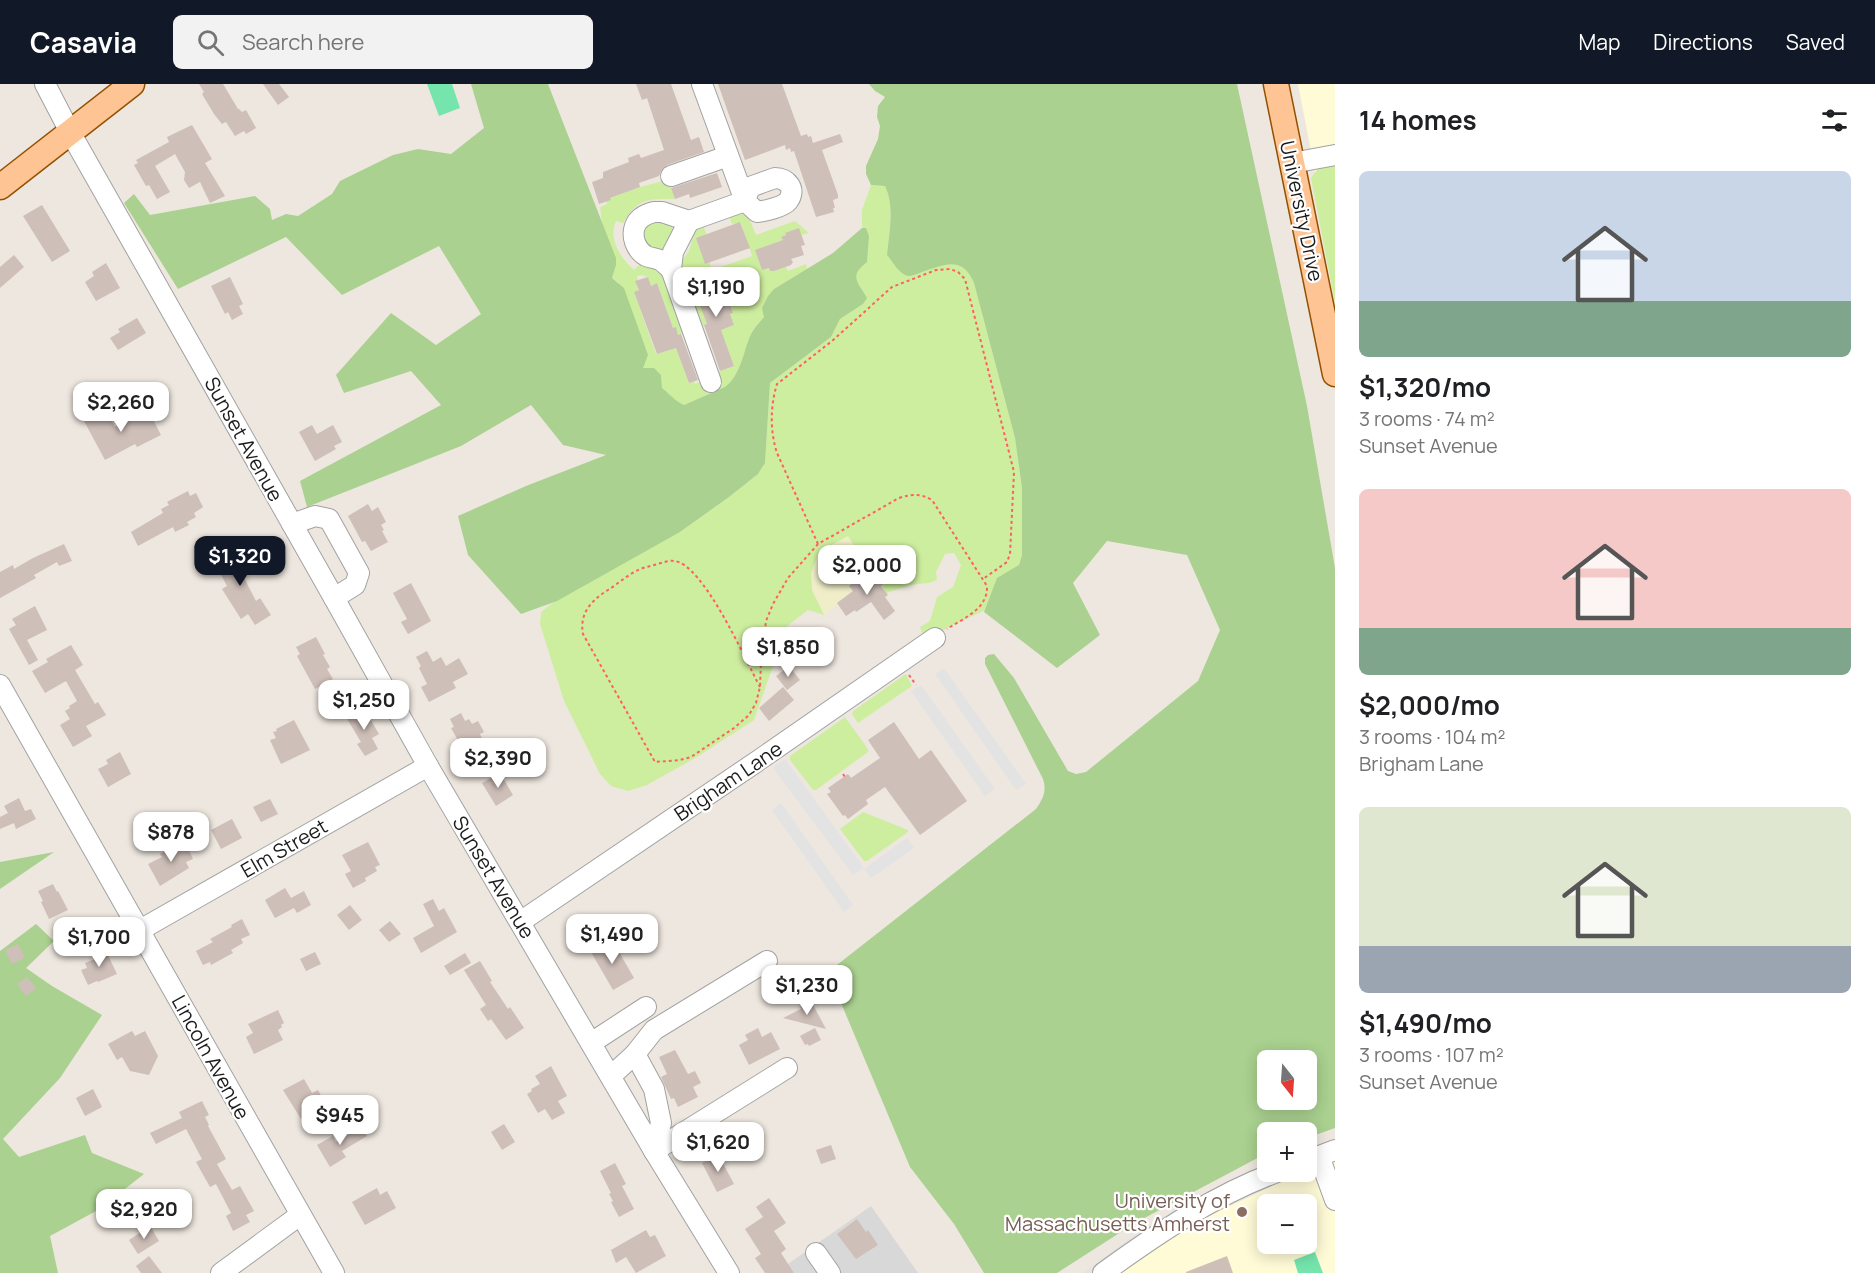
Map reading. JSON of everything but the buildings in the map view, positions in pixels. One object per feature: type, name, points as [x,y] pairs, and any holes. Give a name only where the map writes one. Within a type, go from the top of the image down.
[{"type":"main road","points":[[0,187],[132,84]]},
{"type":"main road","name":"University Drive","points":[[1276,84],[1334,367]]},
{"type":"street","name":"Sunset Avenue","points":[[45,84],[428,766],[654,1151],[729,1273]]},
{"type":"street","points":[[702,84],[745,201],[689,221],[662,212],[646,214],[635,226],[633,233],[638,248],[645,255],[659,259],[670,269],[711,382]]},
{"type":"street","points":[[1292,163],[1335,155]]},
{"type":"street","points":[[671,176],[728,156]]},
{"type":"street","points":[[670,269],[673,252],[689,221]]},
{"type":"street","points":[[292,524],[315,516],[329,519],[359,573],[355,585],[334,598]]},
{"type":"street","name":"Brigham Lane","points":[[520,922],[935,638]]},
{"type":"street","name":"Lincoln Avenue","points":[[0,685],[334,1273]]},
{"type":"street","name":"Elm Street","points":[[140,930],[428,766]]},
{"type":"street","points":[[610,1076],[635,1054],[654,1030],[767,961]]},
{"type":"street","points":[[591,1043],[646,1007]]},
{"type":"street","points":[[635,1054],[654,1089],[661,1123],[654,1151]]},
{"type":"street","points":[[654,1151],[787,1068]]},
{"type":"street","points":[[1320,1156],[1335,1200]]},
{"type":"street","points":[[1103,1273],[1198,1210],[1225,1194],[1257,1180]]},
{"type":"street","points":[[221,1273],[300,1215]]},
{"type":"street","points":[[816,1253],[830,1273]]},
{"type":"path","points":[[818,544],[773,441],[771,425],[777,384],[832,341],[892,287],[936,270],[950,269],[958,272],[965,279],[1014,472],[1011,554],[1007,562],[983,579]]},
{"type":"path","points":[[760,687],[711,595],[700,580],[681,562],[673,560],[642,568],[602,594],[591,603],[583,616],[581,626],[583,634],[655,762],[691,757],[734,728],[749,715],[756,703],[760,687],[766,621],[788,578],[818,544],[899,498],[911,494],[923,494],[932,500],[939,510],[983,579],[988,594],[980,608],[935,638]]},
{"type":"path","points":[[907,671],[916,685]]},
{"type":"shaded area","points":[[1298,84],[1335,84],[1335,275]]},
{"type":"shaded area","points":[[944,668],[1026,784],[1016,790],[935,674]]},
{"type":"shaded area","points":[[921,685],[995,789],[985,796],[911,691]]},
{"type":"shaded area","points":[[785,759],[864,868],[853,875],[773,768]]},
{"type":"shaded area","points":[[781,803],[853,905],[844,912],[772,810]]},
{"type":"shaded area","points":[[907,838],[914,848],[871,878],[864,869]]},
{"type":"shaded area","name":"University of Massachusetts Amherst","points":[[1335,1159],[1335,1273],[1120,1273],[1200,1220],[1281,1182],[1317,1182],[1317,1166]]},
{"type":"shaded area","points":[[1257,1168],[1257,1174],[1111,1257],[1090,1273],[1083,1273],[1129,1239],[1189,1202]]},
{"type":"shaded area","points":[[871,1206],[918,1273],[775,1273]]},
{"type":"green space","points":[[427,84],[452,84],[460,108],[439,116]]},
{"type":"green space","points":[[471,84],[548,84],[616,258],[612,278],[624,288],[648,355],[643,368],[654,368],[661,375],[662,388],[684,405],[725,387],[731,382],[739,369],[752,332],[764,317],[762,308],[774,289],[833,253],[862,228],[866,228],[869,236],[867,262],[856,275],[867,298],[863,304],[840,319],[831,337],[770,383],[765,463],[758,474],[680,532],[557,601],[521,614],[468,555],[458,516],[526,486],[606,455],[563,445],[531,405],[461,446],[307,507],[300,481],[441,405],[411,371],[344,393],[336,375],[391,313],[436,345],[481,314],[439,246],[342,295],[286,237],[178,289],[124,203],[134,194],[150,215],[255,196],[270,209],[272,220],[286,214],[298,216],[332,194],[340,181],[393,155],[418,149],[451,154],[484,128]]},
{"type":"green space","points":[[869,84],[1237,84],[1307,406],[1335,568],[1335,1128],[1317,1134],[1317,1122],[1257,1122],[1257,1158],[1135,1223],[1057,1273],[984,1273],[954,1224],[910,1167],[828,972],[1036,809],[1041,802],[1044,795],[1043,779],[985,664],[985,658],[988,655],[994,654],[1014,678],[1068,771],[1076,774],[1086,772],[1198,681],[1220,630],[1187,555],[1107,541],[1073,583],[1100,635],[1057,668],[984,612],[997,578],[1019,565],[1022,555],[1022,488],[1015,438],[974,283],[969,274],[964,268],[952,264],[908,276],[899,270],[887,255],[891,220],[888,194],[885,186],[871,185],[866,174],[866,166],[878,139],[880,126],[877,117],[878,106],[885,97]]},
{"type":"green space","points":[[1335,163],[1335,303],[1311,178],[1319,167]]},
{"type":"green space","points":[[671,179],[670,184],[675,199],[658,199],[639,204],[623,223],[616,221],[614,235],[620,254],[634,270],[640,264],[662,270],[686,333],[678,335],[676,328],[673,328],[657,283],[651,286],[647,276],[637,276],[636,282],[639,290],[634,292],[656,354],[676,348],[689,383],[700,382],[701,386],[721,379],[719,371],[734,366],[721,330],[734,325],[730,314],[733,313],[723,285],[719,286],[716,275],[710,276],[709,274],[700,280],[703,290],[696,292],[707,324],[703,326],[680,263],[689,251],[695,229],[703,225],[707,236],[696,238],[704,260],[708,259],[712,270],[752,256],[750,249],[746,249],[748,244],[741,223],[732,224],[729,216],[741,214],[747,217],[756,235],[795,221],[809,233],[802,235],[801,233],[785,233],[783,240],[764,247],[765,252],[757,255],[762,270],[769,268],[770,271],[775,271],[785,265],[788,271],[806,264],[807,269],[774,289],[764,317],[752,331],[739,368],[731,383],[684,405],[662,388],[661,375],[642,368],[619,283],[612,278],[614,256],[603,226],[600,207],[607,204],[606,201],[610,198]]},
{"type":"green space","points":[[871,185],[885,186],[888,194],[890,220],[887,255],[911,276],[941,265],[959,264],[966,269],[974,283],[1015,438],[1022,488],[1022,555],[1019,565],[997,579],[985,610],[935,634],[923,636],[920,627],[930,621],[937,597],[953,587],[961,565],[954,553],[945,554],[936,572],[937,580],[910,585],[886,593],[874,568],[870,571],[848,536],[819,552],[811,573],[812,590],[824,615],[808,610],[787,626],[754,720],[697,757],[647,785],[628,791],[611,786],[600,774],[564,701],[540,624],[541,612],[555,601],[680,532],[758,474],[765,463],[770,383],[831,337],[840,319],[863,304],[855,276],[866,228],[862,228],[862,210]]},
{"type":"green space","points":[[650,219],[671,223],[674,233],[664,250],[653,250],[644,244],[642,227]]},
{"type":"green space","points":[[848,536],[870,571],[850,585],[853,591],[824,615],[812,590],[811,573],[819,552]]},
{"type":"green space","points":[[906,674],[912,686],[858,723],[852,714],[853,711]]},
{"type":"green space","points":[[845,717],[868,752],[813,790],[790,760],[790,756]]},
{"type":"green space","points":[[863,812],[908,830],[908,832],[864,861],[840,829]]},
{"type":"green space","points":[[54,852],[0,889],[0,862]]},
{"type":"green space","points":[[36,924],[54,941],[26,968],[102,1015],[60,1078],[3,1139],[19,1157],[85,1135],[92,1153],[144,1174],[98,1210],[50,1236],[58,1273],[0,1273],[0,951]]},
{"type":"green space","points":[[1316,1254],[1323,1273],[1298,1273],[1294,1260]]},
{"type":"place","name":"University of Massachusetts Amherst","points":[[1242,1212]]}]
